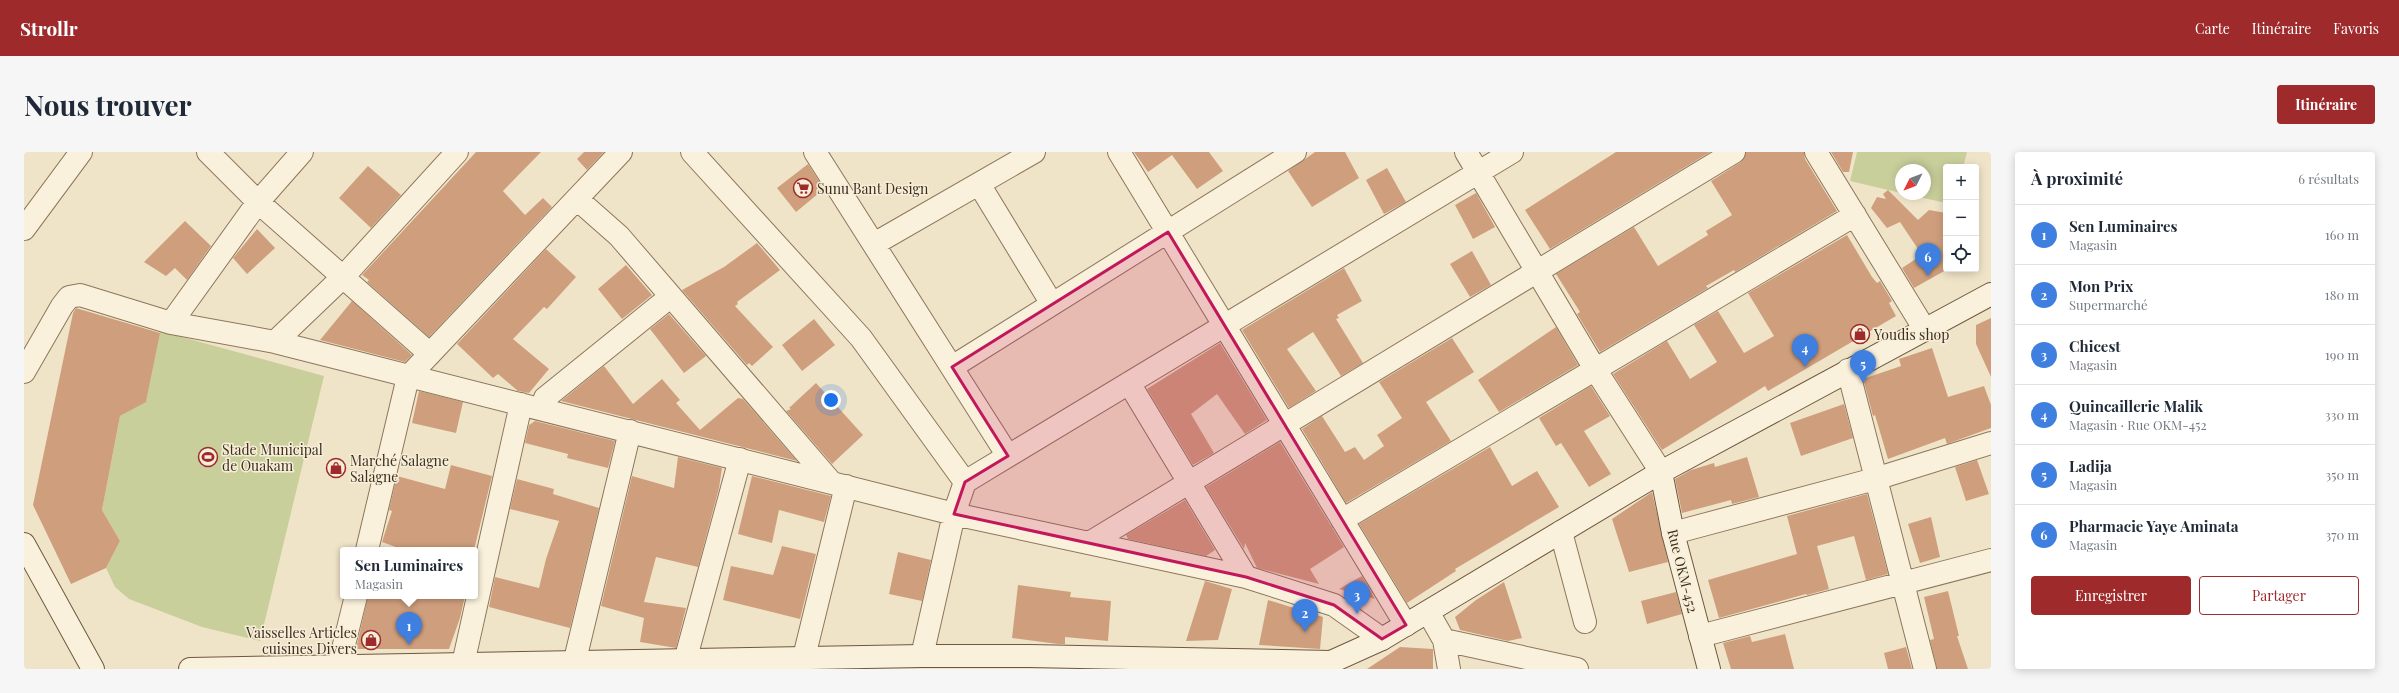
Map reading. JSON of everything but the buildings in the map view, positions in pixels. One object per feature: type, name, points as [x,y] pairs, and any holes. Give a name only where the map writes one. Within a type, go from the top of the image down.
[{"type":"street","points":[[24,229],[81,152]]},
{"type":"street","points":[[208,152],[258,202],[344,276],[430,354]]},
{"type":"street","points":[[171,323],[258,202],[302,152]]},
{"type":"street","points":[[275,342],[344,276],[457,152]]},
{"type":"street","points":[[368,547],[408,376],[621,152]]},
{"type":"street","points":[[692,152],[861,338],[964,482]]},
{"type":"street","points":[[815,152],[1008,456]]},
{"type":"street","points":[[874,244],[1034,152]]},
{"type":"street","points":[[1119,152],[1406,625]]},
{"type":"street","points":[[952,367],[1295,152]]},
{"type":"street","points":[[1466,152],[1595,369],[1661,472]]},
{"type":"street","points":[[912,661],[964,482],[1512,152]]},
{"type":"street","points":[[1091,542],[1734,152]]},
{"type":"street","points":[[1816,152],[1925,330]]},
{"type":"street","points":[[979,184],[1052,304]]},
{"type":"street","points":[[577,199],[619,236],[670,297],[839,484]]},
{"type":"street","points":[[1342,520],[1855,215]]},
{"type":"street","points":[[190,669],[339,665],[574,664],[685,661],[783,664],[804,657],[912,661],[1331,665],[1406,625],[1661,472],[1991,294]]},
{"type":"street","points":[[24,372],[69,297],[80,295],[171,323],[275,342],[954,514],[1091,542],[1246,577],[1334,605],[1382,639]]},
{"type":"street","points":[[544,410],[545,398],[670,297]]},
{"type":"street","points":[[1848,370],[1925,669]]},
{"type":"street","points":[[1129,383],[1246,577]]},
{"type":"street","points":[[478,597],[521,404]]},
{"type":"street","points":[[574,664],[630,431]]},
{"type":"street","points":[[1673,533],[1875,479],[1991,443]]},
{"type":"street","points":[[685,661],[740,459]]},
{"type":"street","name":"Rue OKM-452","points":[[1661,472],[1673,533],[1709,669]]},
{"type":"street","points":[[804,657],[839,484]]},
{"type":"street","points":[[1561,532],[1585,622]]},
{"type":"street","points":[[24,544],[93,669]]},
{"type":"street","points":[[1700,636],[1991,560]]},
{"type":"street","points":[[339,665],[355,599]]},
{"type":"street","points":[[463,664],[478,599]]},
{"type":"street","points":[[1428,612],[1444,640],[1449,669]]},
{"type":"street","points":[[1444,640],[1577,669]]},
{"type":"highlighted area","points":[[1168,232],[1406,625],[1382,639],[1334,605],[1246,577],[954,514],[965,482],[1008,456],[952,367]]},
{"type":"green space","points":[[1857,152],[1967,152],[1964,164],[1943,164],[1943,202],[1931,200],[1931,164],[1895,164],[1895,192],[1850,181]]},
{"type":"green space","name":"Stade Municipal de Ouakam","points":[[160,331],[324,376],[260,641],[202,627],[129,599],[115,587],[106,568],[120,541],[102,510],[120,416],[146,401]]},
{"type":"place","name":"Sunu Bant Design","points":[[803,188]]},
{"type":"place","name":"Pharmacie Yaye Aminata","points":[[1928,276]]},
{"type":"place","name":"Youdis shop","points":[[1860,334]]},
{"type":"place","name":"Quincaillerie Malik","points":[[1805,367]]},
{"type":"place","name":"Ladija","points":[[1863,383]]},
{"type":"place","name":"Stade Municipal de Ouakam","points":[[208,457]]},
{"type":"place","name":"Marché Salagne Salagne","points":[[336,468]]},
{"type":"place","name":"Chicest","points":[[1357,614]]},
{"type":"place","name":"Mon Prix","points":[[1305,632]]},
{"type":"place","name":"Vaisselles Articles cuisines Divers","points":[[371,640]]},
{"type":"place","name":"Sen Luminaires","points":[[409,645]]}]
